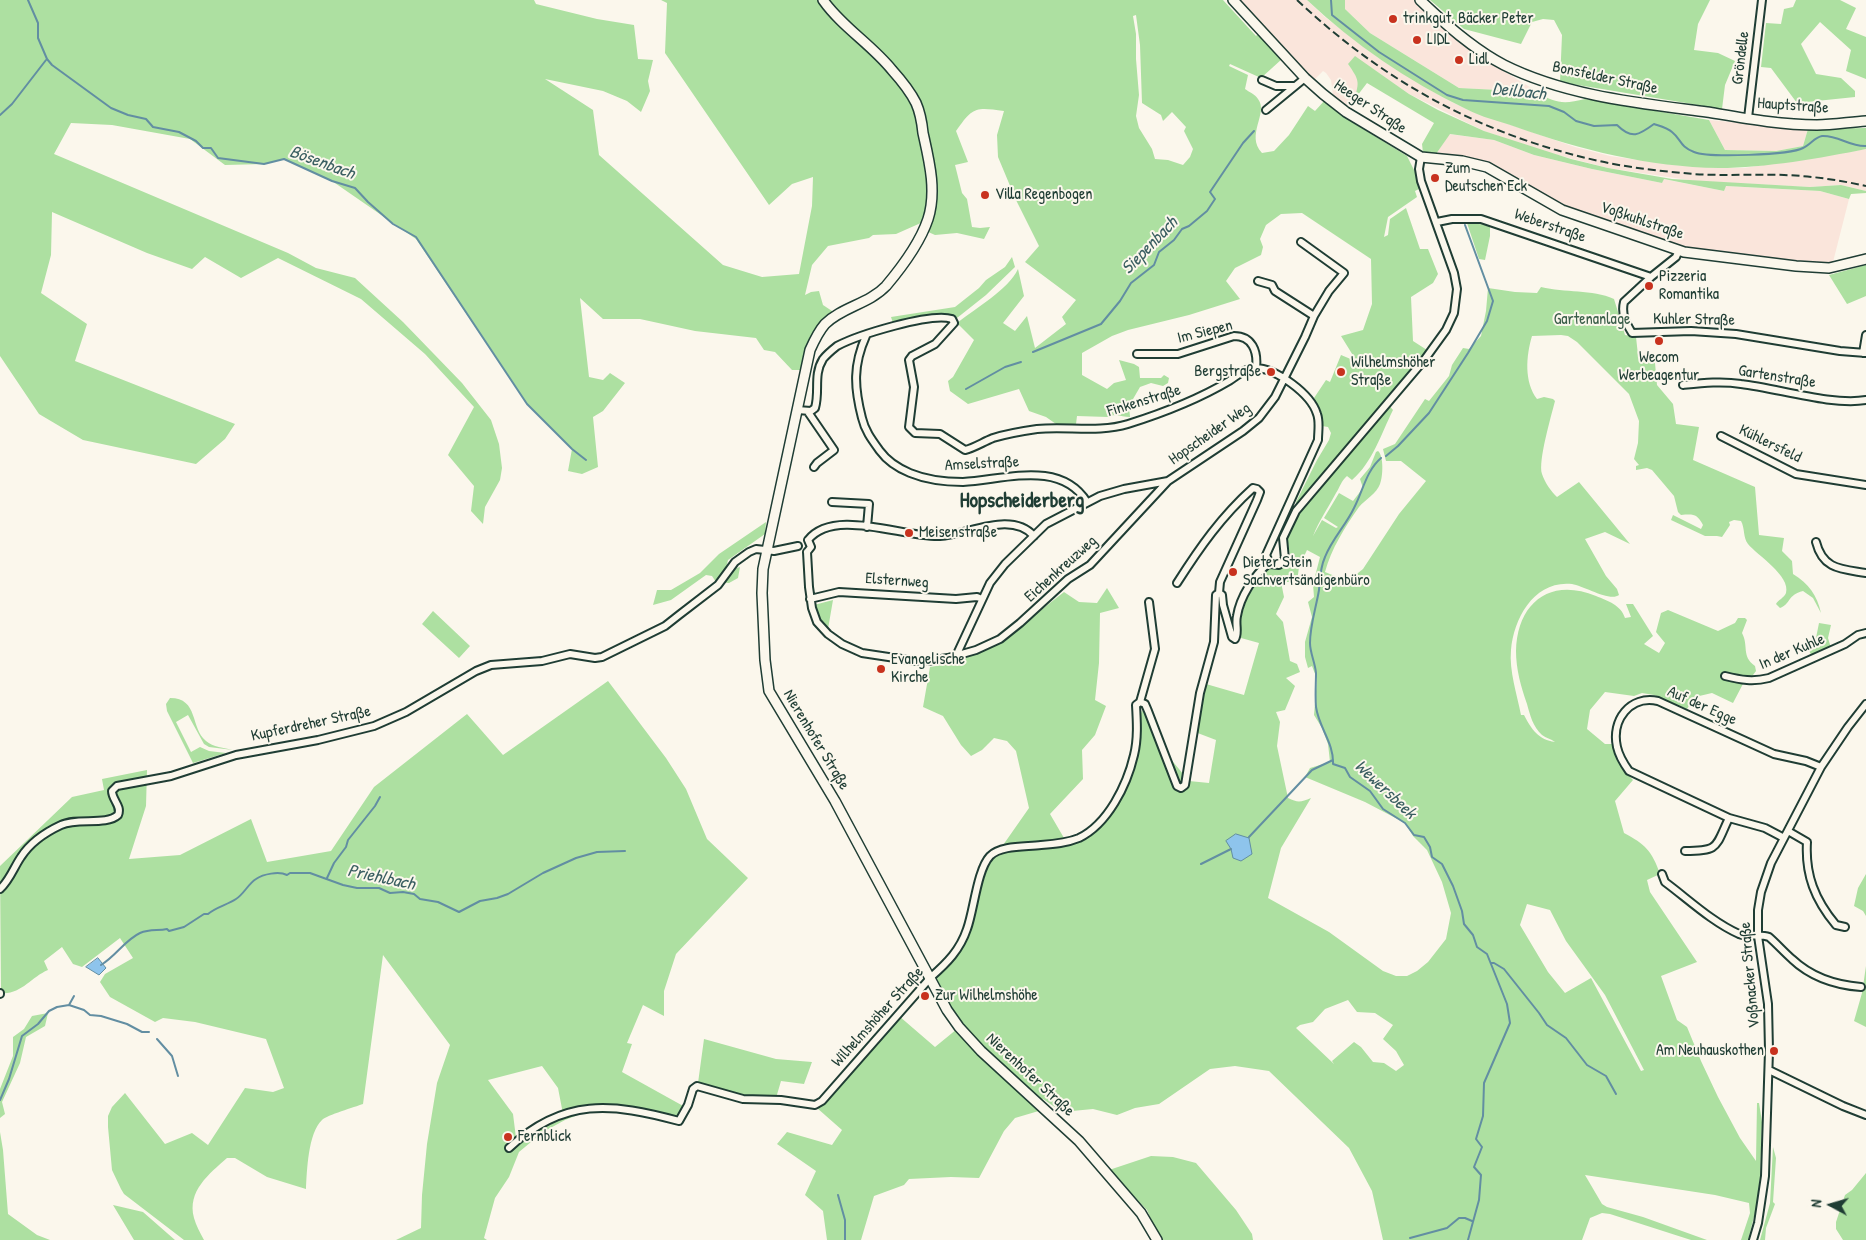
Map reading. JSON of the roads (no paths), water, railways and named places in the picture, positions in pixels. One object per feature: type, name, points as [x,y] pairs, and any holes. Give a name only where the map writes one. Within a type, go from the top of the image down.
[{"type":"street","name":"Nierenhofer Straße","points":[[823,0],[836,16],[882,58],[913,98],[919,111],[926,144],[932,197],[924,229],[914,247],[885,286],[872,297],[834,317],[827,323],[817,335],[808,357],[766,550],[762,593],[765,660],[769,691],[835,801],[947,1010],[959,1027],[981,1051],[1079,1141],[1141,1213],[1157,1240]]},
{"type":"street","name":"Heeger Straße","points":[[1233,0],[1306,78],[1346,112],[1420,157]]},
{"type":"street","name":"Bonsfelder Straße","points":[[1420,0],[1452,29],[1485,54],[1522,73],[1546,82],[1626,100],[1748,118]]},
{"type":"street","name":"Gröndelle","points":[[1748,118],[1762,0]]},
{"type":"street","points":[[1266,110],[1306,78]]},
{"type":"street","points":[[1262,80],[1276,86],[1294,86]]},
{"type":"street","name":"Hauptstraße","points":[[1748,118],[1817,125],[1866,121]]},
{"type":"street","points":[[1268,563],[1277,566],[1284,561],[1283,538],[1296,511],[1402,387],[1436,345],[1449,324],[1456,305],[1457,289],[1452,266],[1421,181],[1420,157]]},
{"type":"street","name":"Voßkuhlstraße","points":[[1420,157],[1462,161],[1487,167],[1562,210],[1679,250],[1779,264],[1829,268],[1866,259]]},
{"type":"street","name":"Weberstraße","points":[[1437,222],[1452,219],[1481,219],[1651,277]]},
{"type":"street","points":[[1284,379],[1314,316],[1329,291],[1344,273],[1300,242]]},
{"type":"street","name":"Kuhler Straße","points":[[1679,250],[1676,257],[1624,302],[1622,308],[1624,319],[1632,333],[1691,332],[1736,334],[1840,351],[1864,353]]},
{"type":"street","points":[[1258,281],[1272,285],[1275,291],[1314,316]]},
{"type":"street","name":"Finkenstraße","points":[[866,336],[895,325],[916,321],[952,319],[954,323],[935,344],[912,356],[909,360],[914,387],[909,427],[915,433],[940,434],[964,450],[994,438],[1036,430],[1068,427],[1106,428],[1125,425],[1188,403],[1209,393],[1246,370],[1256,368]]},
{"type":"street","points":[[1864,353],[1866,335]]},
{"type":"street","points":[[797,410],[808,412],[813,410],[816,405],[817,377],[824,358],[838,346],[866,336]]},
{"type":"street","name":"Amselstraße","points":[[866,336],[856,366],[859,406],[866,433],[892,464],[916,475],[946,482],[964,482],[1004,476],[1051,476],[1067,483],[1083,495],[1087,502]]},
{"type":"street","name":"Im Siepen","points":[[1137,354],[1178,354],[1234,336],[1241,336],[1248,339],[1252,345],[1257,362],[1256,368]]},
{"type":"street","points":[[1256,368],[1284,379],[1311,402],[1317,414],[1318,440],[1266,555],[1268,563]]},
{"type":"street","name":"Hopscheider Weg","points":[[956,656],[990,583],[1005,564],[1046,524],[1100,496],[1124,489],[1168,481],[1259,418],[1275,397],[1284,379]]},
{"type":"street","name":"Gartenstraße","points":[[1683,385],[1720,382],[1824,399],[1866,400]]},
{"type":"street","points":[[808,412],[834,450],[817,462],[814,467]]},
{"type":"street","name":"Kühlersfeld","points":[[1721,436],[1796,474],[1866,485]]},
{"type":"street","name":"Eichenkreuzweg","points":[[956,656],[1000,639],[1037,610],[1068,579],[1090,564],[1168,481]]},
{"type":"street","points":[[1140,702],[1145,704],[1177,786],[1181,788],[1185,785],[1192,732],[1201,688],[1214,642],[1216,595],[1219,593],[1220,582],[1257,500],[1260,492],[1257,489],[1253,488],[1223,516],[1177,583]]},
{"type":"street","points":[[832,502],[869,504],[867,527]]},
{"type":"street","points":[[807,552],[800,552],[798,546],[801,540],[808,540],[820,529],[830,526],[867,527],[938,536],[962,533],[996,524],[1027,528],[1034,536]]},
{"type":"street","points":[[808,540],[811,546],[807,552],[810,599],[817,622],[828,634],[842,644],[862,652],[927,662],[956,656]]},
{"type":"street","points":[[1816,542],[1822,557],[1834,567],[1866,573]]},
{"type":"street","points":[[766,550],[774,551],[798,546]]},
{"type":"street","name":"Kupferdreher Straße","points":[[0,890],[8,881],[26,850],[54,829],[74,821],[110,819],[118,815],[119,809],[112,794],[112,791],[117,786],[171,776],[239,754],[318,740],[374,726],[406,712],[476,670],[491,665],[529,663],[570,654],[596,658],[602,657],[665,626],[718,585],[741,557],[756,549],[766,550]]},
{"type":"street","points":[[1219,593],[1222,595],[1223,606],[1232,637],[1235,639],[1237,636],[1237,616],[1243,598],[1259,572],[1268,563]]},
{"type":"street","name":"Elsternweg","points":[[810,599],[839,592],[956,599],[977,597],[982,599]]},
{"type":"street","name":"Wilhelmshöher Straße","points":[[510,1148],[532,1129],[549,1119],[597,1107],[635,1110],[679,1121],[688,1105],[693,1089],[697,1086],[739,1098],[819,1104],[931,977],[949,961],[958,948],[967,929],[980,877],[990,856],[1001,850],[1071,841],[1091,831],[1116,801],[1134,754],[1137,734],[1136,705],[1140,702],[1154,649],[1148,602]]},
{"type":"street","name":"In der Kuhle","points":[[1725,676],[1756,682],[1769,678],[1845,644],[1858,635],[1866,633]]},
{"type":"street","name":"Auf der Egge","points":[[1821,767],[1806,761],[1774,754],[1658,701],[1646,699],[1630,706],[1620,718],[1616,735],[1616,746],[1621,759],[1630,771],[1729,818],[1807,842],[1808,872],[1818,900],[1836,925],[1845,927]]},
{"type":"street","name":"Voßnacker Straße","points":[[1753,1240],[1760,1216],[1765,1176],[1769,1070],[1768,1012],[1758,936],[1758,908],[1762,887],[1767,872],[1821,767],[1866,704]]},
{"type":"street","points":[[1685,851],[1705,851],[1713,848],[1729,818]]},
{"type":"street","points":[[1662,874],[1665,882],[1713,918],[1738,933],[1749,936],[1769,937],[1793,960],[1812,974],[1822,979],[1861,987]]},
{"type":"street","points":[[1769,1070],[1843,1106],[1866,1115]]},
{"type":"water","points":[[1236,834],[1249,838],[1252,854],[1241,861],[1233,858],[1231,849],[1226,841]]},
{"type":"water","points":[[98,958],[106,968],[99,975],[86,967]]},
{"type":"waterway","name":"Bösenbach","points":[[28,0],[38,23],[38,38],[47,59],[52,65],[111,108],[128,115],[146,119],[153,127],[179,132],[196,141],[203,148],[211,148],[218,158],[264,164],[284,159],[332,181],[355,188],[393,224],[416,237],[527,404],[572,449],[586,460]]},
{"type":"waterway","name":"Deilbach","points":[[1331,0],[1332,15],[1379,52],[1447,95],[1463,100],[1549,106],[1564,112],[1576,121],[1594,126],[1617,125],[1622,130],[1631,134],[1640,133],[1654,124],[1670,131],[1689,150],[1702,154],[1731,155],[1782,152],[1803,148],[1822,136],[1866,146]]},
{"type":"waterway","points":[[0,115],[12,104],[46,60]]},
{"type":"waterway","name":"Siepenbach","points":[[1033,352],[1101,324],[1120,301],[1131,283],[1154,265],[1159,252],[1174,240],[1182,229],[1189,226],[1207,211],[1215,199],[1210,192],[1243,143],[1254,131]]},
{"type":"waterway","name":"Wewersbeek","points":[[1386,456],[1429,413],[1487,321],[1493,301],[1465,225]]},
{"type":"waterway","name":"Siepenbach","points":[[966,389],[1005,367],[1021,362]]},
{"type":"waterway","name":"Wewersbeek","points":[[1381,458],[1368,475],[1354,508],[1331,544],[1322,565],[1310,636],[1310,647],[1316,673],[1316,707],[1329,742],[1333,764],[1345,768],[1350,777],[1370,791],[1383,809],[1405,823],[1414,835],[1424,837],[1430,847],[1432,857],[1442,864],[1453,886],[1462,911],[1464,924],[1473,935],[1477,947],[1487,954],[1507,1004],[1510,1023],[1484,1083],[1483,1116],[1476,1139],[1482,1147],[1474,1167],[1481,1175],[1479,1200],[1468,1240]]},
{"type":"waterway","points":[[1249,837],[1312,770],[1333,760]]},
{"type":"waterway","points":[[327,878],[334,863],[346,847],[348,840],[380,797]]},
{"type":"waterway","points":[[1201,864],[1231,849]]},
{"type":"waterway","name":"Priehlbach","points":[[101,965],[140,933],[167,929],[169,931],[184,927],[204,914],[208,914],[236,899],[253,881],[267,874],[310,873],[357,888],[379,888],[390,893],[403,892],[414,894],[420,899],[438,902],[459,912],[480,901],[508,894],[543,873],[576,858],[597,852],[625,851]]},
{"type":"waterway","points":[[1491,963],[1504,969],[1547,1025],[1566,1038],[1587,1065],[1606,1076],[1616,1094]]},
{"type":"waterway","name":"Priehlbach","points":[[0,1100],[9,1079],[22,1036],[38,1024],[49,1011],[57,1007],[69,1005],[74,996]]},
{"type":"waterway","points":[[69,1005],[84,1010],[90,1015],[101,1016],[127,1024],[142,1032],[149,1032]]},
{"type":"waterway","points":[[157,1039],[172,1056],[178,1076]]},
{"type":"waterway","points":[[838,1195],[845,1220],[845,1240]]},
{"type":"waterway","points":[[1410,1238],[1447,1228],[1459,1218],[1472,1221]]},
{"type":"railway","points":[[1297,0],[1364,56],[1400,80],[1475,120],[1556,150],[1599,161],[1658,170],[1704,175],[1794,176],[1866,186]]},
{"type":"place","name":"trinkgut, Bäcker Peter","points":[[1393,19]]},
{"type":"place","name":"LIDL","points":[[1417,40]]},
{"type":"place","name":"Lidl","points":[[1459,60]]},
{"type":"place","name":"Zum Deutschen Eck","points":[[1435,178]]},
{"type":"place","name":"Villa Regenbogen","points":[[985,195]]},
{"type":"place","name":"Pizzeria Romantika","points":[[1649,286]]},
{"type":"place","name":"Wecom Werbeagentur","points":[[1659,341]]},
{"type":"place","name":"Bergstraße","points":[[1271,372]]},
{"type":"place","name":"Wilhelmshöher Straße","points":[[1341,372]]},
{"type":"place","name":"Meisenstraße","points":[[909,533]]},
{"type":"place","name":"Dieter Stein Sachvertsändigenbüro","points":[[1233,572]]},
{"type":"place","name":"Evangelische Kirche","points":[[881,669]]},
{"type":"place","name":"Zur Wilhelmshöhe","points":[[925,996]]},
{"type":"place","name":"Am Neuhauskothen","points":[[1774,1051]]},
{"type":"place","name":"Fernblick","points":[[508,1137]]},
{"type":"district","name":"Hopscheiderberg","points":[[1022,501]]},
{"type":"park label","name":"Gartenanlage","points":[[1592,320]]}]
